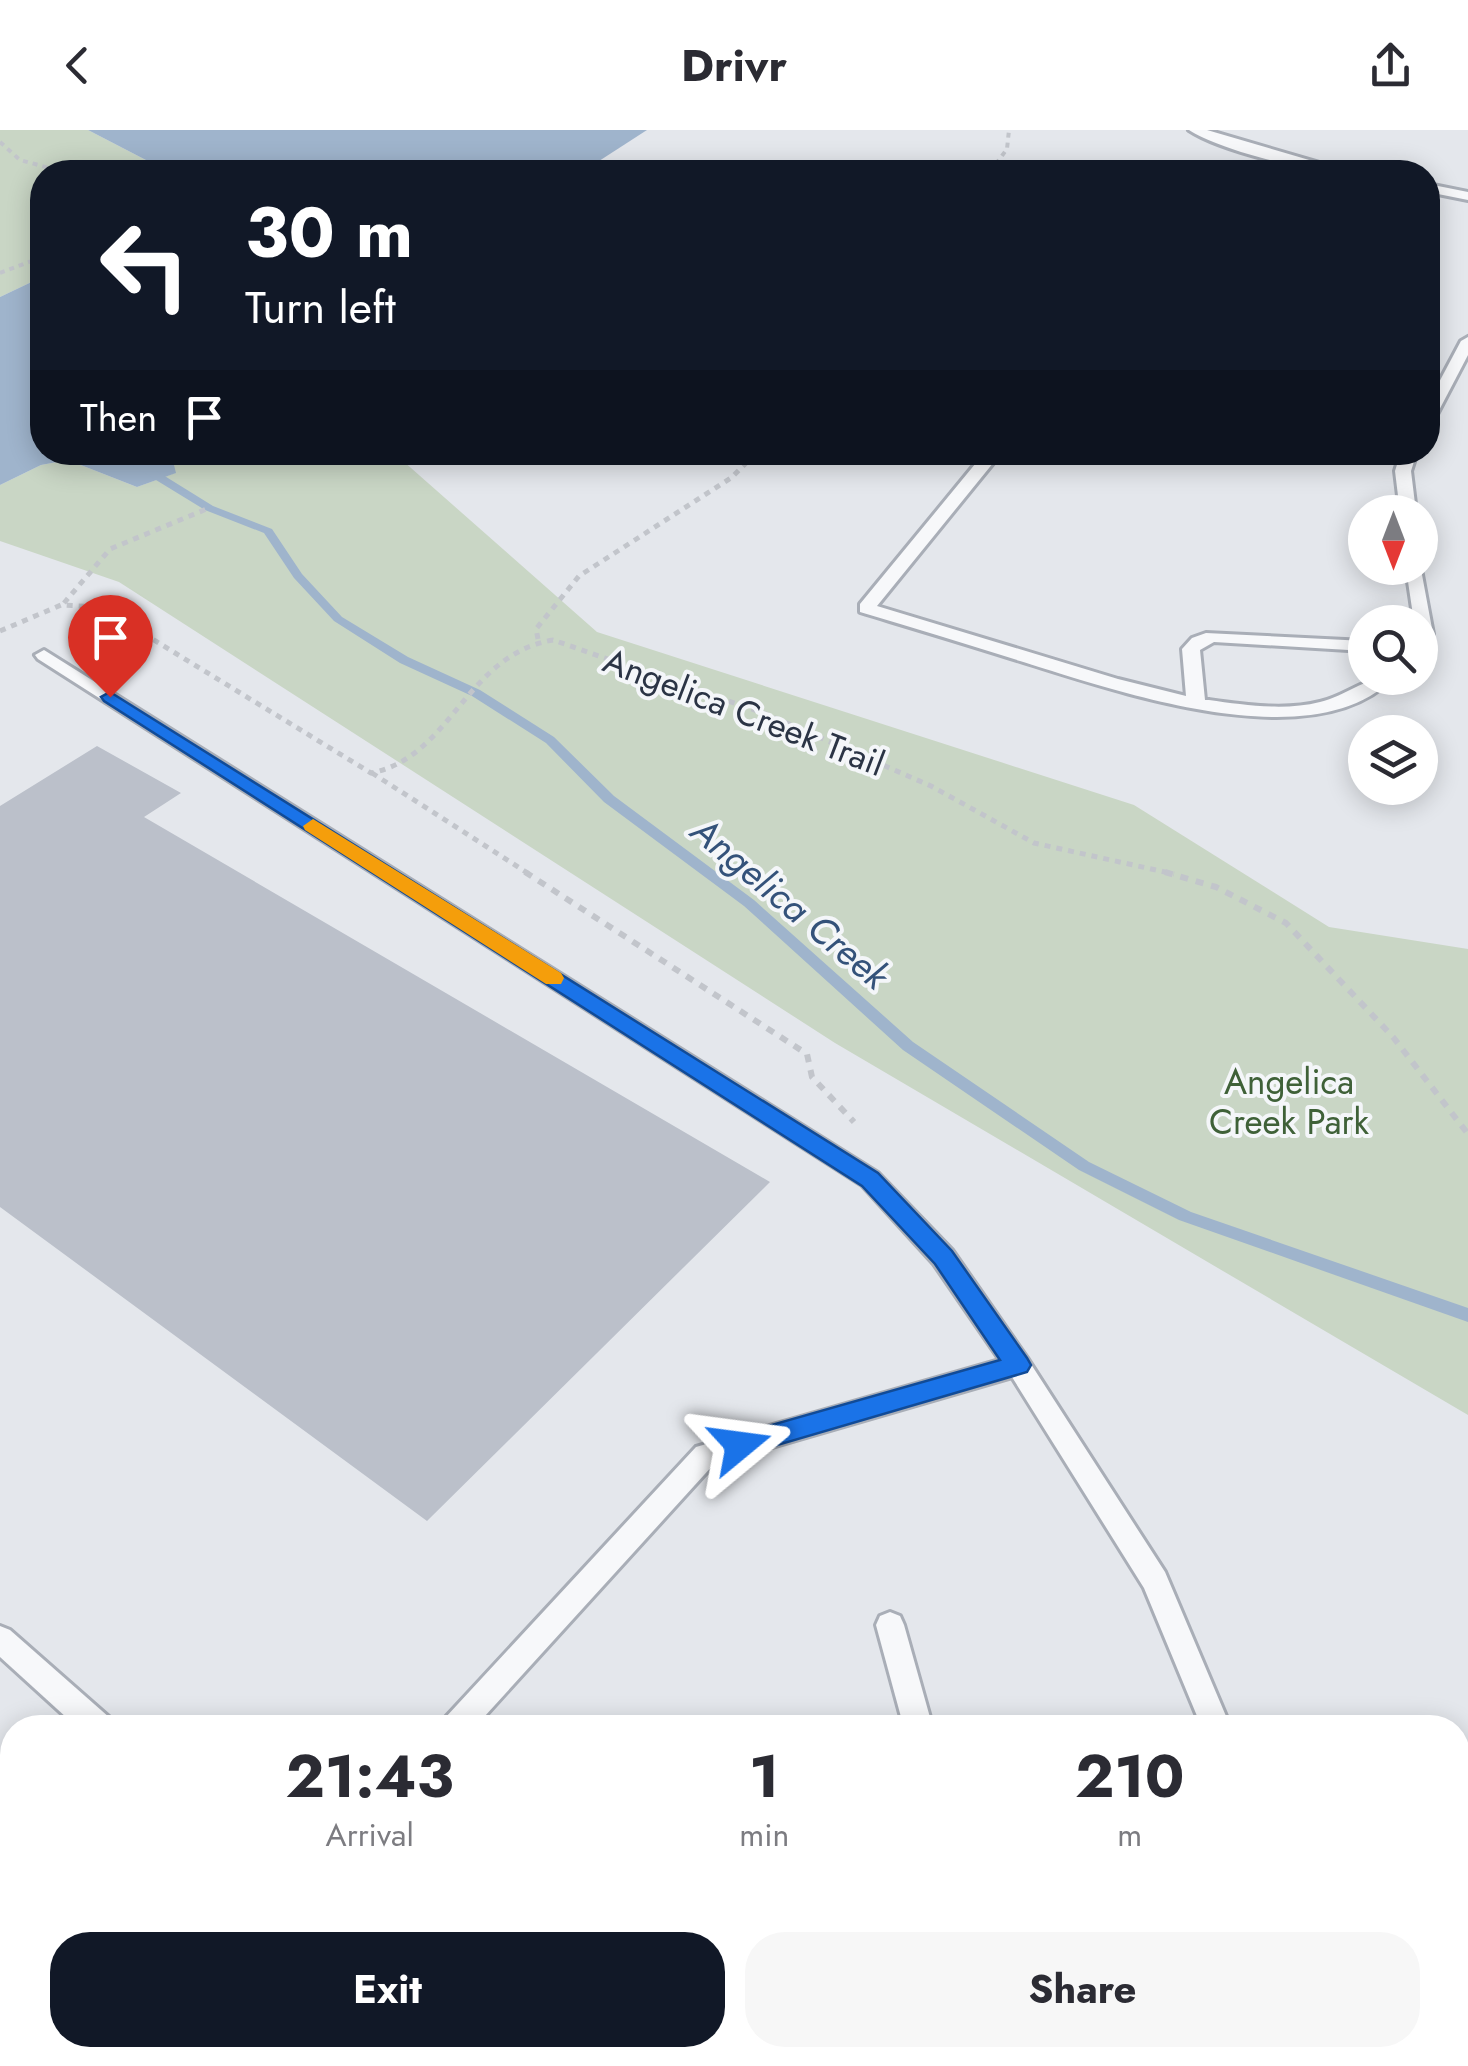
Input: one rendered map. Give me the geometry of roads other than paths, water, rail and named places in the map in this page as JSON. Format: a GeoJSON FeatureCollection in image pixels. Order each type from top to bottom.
{"type":"FeatureCollection","features":[{"type":"Feature","properties":{"kind":"lane"},"geometry":{"type":"LineString","coordinates":[[1195,130],[1290,160]]}},
{"type":"Feature","properties":{"kind":"lane"},"geometry":{"type":"LineString","coordinates":[[1440,190],[1468,196]]}},
{"type":"Feature","properties":{"kind":"lane"},"geometry":{"type":"LineString","coordinates":[[1440,394],[1468,341]]}},
{"type":"Feature","properties":{"kind":"lane"},"geometry":{"type":"LineString","coordinates":[[983,465],[866,608],[1132,689],[1196,703],[1263,712],[1312,710],[1356,695]]}},
{"type":"Feature","properties":{"kind":"lane"},"geometry":{"type":"LineString","coordinates":[[1405,465],[1406,495]]}},
{"type":"Feature","properties":{"kind":"lane"},"geometry":{"type":"LineString","coordinates":[[1196,703],[1191,650],[1198,642],[1212,637],[1348,645]]}},
{"type":"Feature","properties":{"kind":"lane"},"geometry":{"type":"LineString","coordinates":[[44,655],[870,1179],[943,1258],[1018,1365],[1155,1581],[1212,1715]]}},
{"type":"Feature","properties":{"kind":"lane"},"geometry":{"type":"LineString","coordinates":[[468,1715],[706,1455],[1018,1365]]}},
{"type":"Feature","properties":{"kind":"lane"},"geometry":{"type":"LineString","coordinates":[[890,1625],[916,1715]]}},
{"type":"Feature","properties":{"kind":"lane"},"geometry":{"type":"LineString","coordinates":[[0,1639],[85,1715]]}},
{"type":"Feature","properties":{"kind":"water"},"geometry":{"type":"Polygon","coordinates":[[[88,130],[647,130],[601,160],[146,160],[88,130]]]}},
{"type":"Feature","properties":{"kind":"water"},"geometry":{"type":"Polygon","coordinates":[[[30,283],[30,465],[41,465],[0,485],[0,297],[30,283]]]}},
{"type":"Feature","properties":{"kind":"water"},"geometry":{"type":"Polygon","coordinates":[[[81,465],[174,465],[176,473],[137,487],[81,465]]]}},
{"type":"Feature","properties":{"kind":"waterway","name":"Angelica Creek"},"geometry":{"type":"LineString","coordinates":[[139,465],[209,508],[268,531],[298,576],[338,619],[404,660],[476,693],[550,740],[609,799],[749,903],[908,1046],[1084,1166],[1185,1216],[1468,1315]]}},
{"type":"Feature","properties":{"kind":"park label","name":"Angelica Creek Park"},"geometry":{"type":"Point","coordinates":[1289,1102]}}]}
